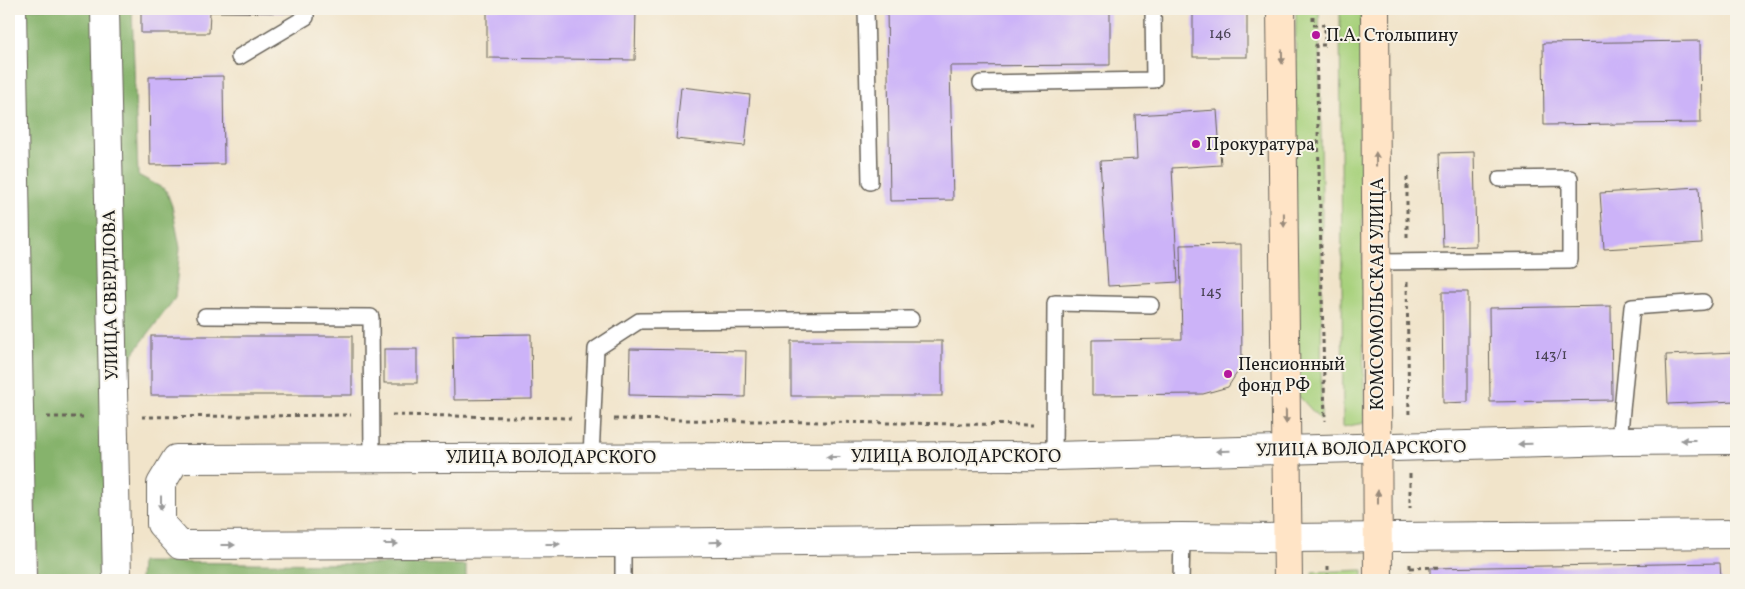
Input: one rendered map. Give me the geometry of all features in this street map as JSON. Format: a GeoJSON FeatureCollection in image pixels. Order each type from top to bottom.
{"type":"FeatureCollection","features":[{"type":"Feature","properties":{"kind":"street"},"geometry":{"type":"LineString","coordinates":[[12,9],[22,580]]}},
{"type":"Feature","properties":{"kind":"street","name":"УЛИЦА СВЕРДЛОВА"},"geometry":{"type":"LineString","coordinates":[[104,9],[117,580]]}},
{"type":"Feature","properties":{"kind":"street"},"geometry":{"type":"LineString","coordinates":[[1281,9],[1288,580]]}},
{"type":"Feature","properties":{"kind":"street","name":"КОМСОМОЛЬСКАЯ УЛИЦА"},"geometry":{"type":"LineString","coordinates":[[1374,9],[1378,580]]}},
{"type":"Feature","properties":{"kind":"street","name":"УЛИЦА ВОЛОДАРСКОГО"},"geometry":{"type":"LineString","coordinates":[[623,543],[180,545],[161,524],[161,484],[176,459],[1054,456],[1619,441],[1736,440]]}},
{"type":"Feature","properties":{"kind":"street"},"geometry":{"type":"LineString","coordinates":[[623,543],[1736,534]]}},
{"type":"Feature","properties":{"kind":"lane"},"geometry":{"type":"LineString","coordinates":[[239,57],[306,17],[306,9]]}},
{"type":"Feature","properties":{"kind":"lane"},"geometry":{"type":"LineString","coordinates":[[866,9],[870,182]]}},
{"type":"Feature","properties":{"kind":"lane"},"geometry":{"type":"LineString","coordinates":[[981,83],[1154,80],[1153,9]]}},
{"type":"Feature","properties":{"kind":"lane"},"geometry":{"type":"LineString","coordinates":[[1377,262],[1570,260],[1570,178],[1500,179]]}},
{"type":"Feature","properties":{"kind":"lane"},"geometry":{"type":"LineString","coordinates":[[1619,441],[1632,307],[1703,302]]}},
{"type":"Feature","properties":{"kind":"lane"},"geometry":{"type":"LineString","coordinates":[[1054,456],[1055,303],[1150,305]]}},
{"type":"Feature","properties":{"kind":"lane"},"geometry":{"type":"LineString","coordinates":[[206,316],[371,317],[372,458]]}},
{"type":"Feature","properties":{"kind":"lane"},"geometry":{"type":"LineString","coordinates":[[590,457],[596,349],[639,321],[910,319]]}},
{"type":"Feature","properties":{"kind":"lane"},"geometry":{"type":"LineString","coordinates":[[1181,580],[1182,537]]}},
{"type":"Feature","properties":{"kind":"lane"},"geometry":{"type":"LineString","coordinates":[[623,543],[623,580]]}},
{"type":"Feature","properties":{"kind":"path"},"geometry":{"type":"LineString","coordinates":[[1313,9],[1313,25],[1325,25],[1325,45],[1316,45],[1325,449]]}},
{"type":"Feature","properties":{"kind":"path"},"geometry":{"type":"LineString","coordinates":[[19,417],[372,415],[1054,426]]}},
{"type":"Feature","properties":{"kind":"green space"},"geometry":{"type":"Polygon","coordinates":[[[16,9],[132,9],[138,175],[166,190],[172,206],[180,248],[175,298],[133,354],[124,400],[109,580],[38,580],[16,9]]]}},
{"type":"Feature","properties":{"kind":"green space"},"geometry":{"type":"Polygon","coordinates":[[[1296,9],[1319,9],[1322,198],[1321,420],[1291,388],[1296,9]]]}},
{"type":"Feature","properties":{"kind":"green space"},"geometry":{"type":"Polygon","coordinates":[[[1340,9],[1361,9],[1364,423],[1343,427],[1340,9]]]}},
{"type":"Feature","properties":{"kind":"green space"},"geometry":{"type":"Polygon","coordinates":[[[141,562],[466,565],[466,580],[140,580],[141,562]]]}},
{"type":"Feature","properties":{"kind":"green space"},"geometry":{"type":"Polygon","coordinates":[[[1363,570],[1363,580],[1313,580],[1312,572],[1363,570]]]}},
{"type":"Feature","properties":{"kind":"building"},"geometry":{"type":"Polygon","coordinates":[[[141,9],[293,9],[293,13],[210,12],[209,33],[141,33],[141,9]]]}},
{"type":"Feature","properties":{"kind":"building"},"geometry":{"type":"Polygon","coordinates":[[[487,9],[636,9],[635,60],[487,58],[487,9]]]}},
{"type":"Feature","properties":{"kind":"building"},"geometry":{"type":"Polygon","coordinates":[[[887,9],[1110,9],[1110,65],[950,66],[953,200],[890,201],[887,9]]]}},
{"type":"Feature","properties":{"kind":"building"},"geometry":{"type":"Polygon","coordinates":[[[1193,9],[1247,9],[1247,57],[1193,57],[1193,9]]]}},
{"type":"Feature","properties":{"kind":"building"},"geometry":{"type":"Polygon","coordinates":[[[1700,41],[1701,123],[1544,125],[1543,43],[1700,41]]]}},
{"type":"Feature","properties":{"kind":"building"},"geometry":{"type":"Polygon","coordinates":[[[223,76],[224,164],[150,165],[149,77],[223,76]]]}},
{"type":"Feature","properties":{"kind":"building"},"geometry":{"type":"Polygon","coordinates":[[[681,87],[750,95],[745,146],[676,139],[681,87]]]}},
{"type":"Feature","properties":{"kind":"building"},"geometry":{"type":"Polygon","coordinates":[[[1217,110],[1221,165],[1172,168],[1178,282],[1108,286],[1100,161],[1137,159],[1135,115],[1217,110]]]}},
{"type":"Feature","properties":{"kind":"building"},"geometry":{"type":"Polygon","coordinates":[[[1474,152],[1476,246],[1443,247],[1440,153],[1474,152]]]}},
{"type":"Feature","properties":{"kind":"building"},"geometry":{"type":"Polygon","coordinates":[[[1699,187],[1702,243],[1604,249],[1600,193],[1699,187]]]}},
{"type":"Feature","properties":{"kind":"building"},"geometry":{"type":"Polygon","coordinates":[[[1241,244],[1242,365],[1228,387],[1203,394],[1092,395],[1092,340],[1182,339],[1180,245],[1241,244]]]}},
{"type":"Feature","properties":{"kind":"building"},"geometry":{"type":"Polygon","coordinates":[[[1442,292],[1468,292],[1468,402],[1443,403],[1442,292]]]}},
{"type":"Feature","properties":{"kind":"building"},"geometry":{"type":"Polygon","coordinates":[[[1611,306],[1612,400],[1490,402],[1489,308],[1611,306]]]}},
{"type":"Feature","properties":{"kind":"building"},"geometry":{"type":"Polygon","coordinates":[[[531,334],[532,399],[454,400],[453,335],[531,334]]]}},
{"type":"Feature","properties":{"kind":"building"},"geometry":{"type":"Polygon","coordinates":[[[151,336],[352,336],[352,395],[151,395],[151,336]]]}},
{"type":"Feature","properties":{"kind":"building"},"geometry":{"type":"Polygon","coordinates":[[[791,341],[942,341],[942,396],[791,396],[791,341]]]}},
{"type":"Feature","properties":{"kind":"building"},"geometry":{"type":"Polygon","coordinates":[[[384,349],[417,349],[417,383],[384,383],[384,349]]]}},
{"type":"Feature","properties":{"kind":"building"},"geometry":{"type":"Polygon","coordinates":[[[630,349],[746,351],[745,397],[629,395],[630,349]]]}},
{"type":"Feature","properties":{"kind":"building"},"geometry":{"type":"Polygon","coordinates":[[[1736,352],[1736,401],[1668,404],[1666,355],[1736,352]]]}},
{"type":"Feature","properties":{"kind":"building"},"geometry":{"type":"Polygon","coordinates":[[[1720,563],[1721,580],[1430,580],[1430,568],[1720,563]]]}},
{"type":"Feature","properties":{"kind":"place","name":"П.А. Столыпину"},"geometry":{"type":"Point","coordinates":[1316,35]}},
{"type":"Feature","properties":{"kind":"place","name":"Прокуратура"},"geometry":{"type":"Point","coordinates":[1196,144]}},
{"type":"Feature","properties":{"kind":"place","name":"Пенсионный фонд РФ"},"geometry":{"type":"Point","coordinates":[1228,374]}}]}
